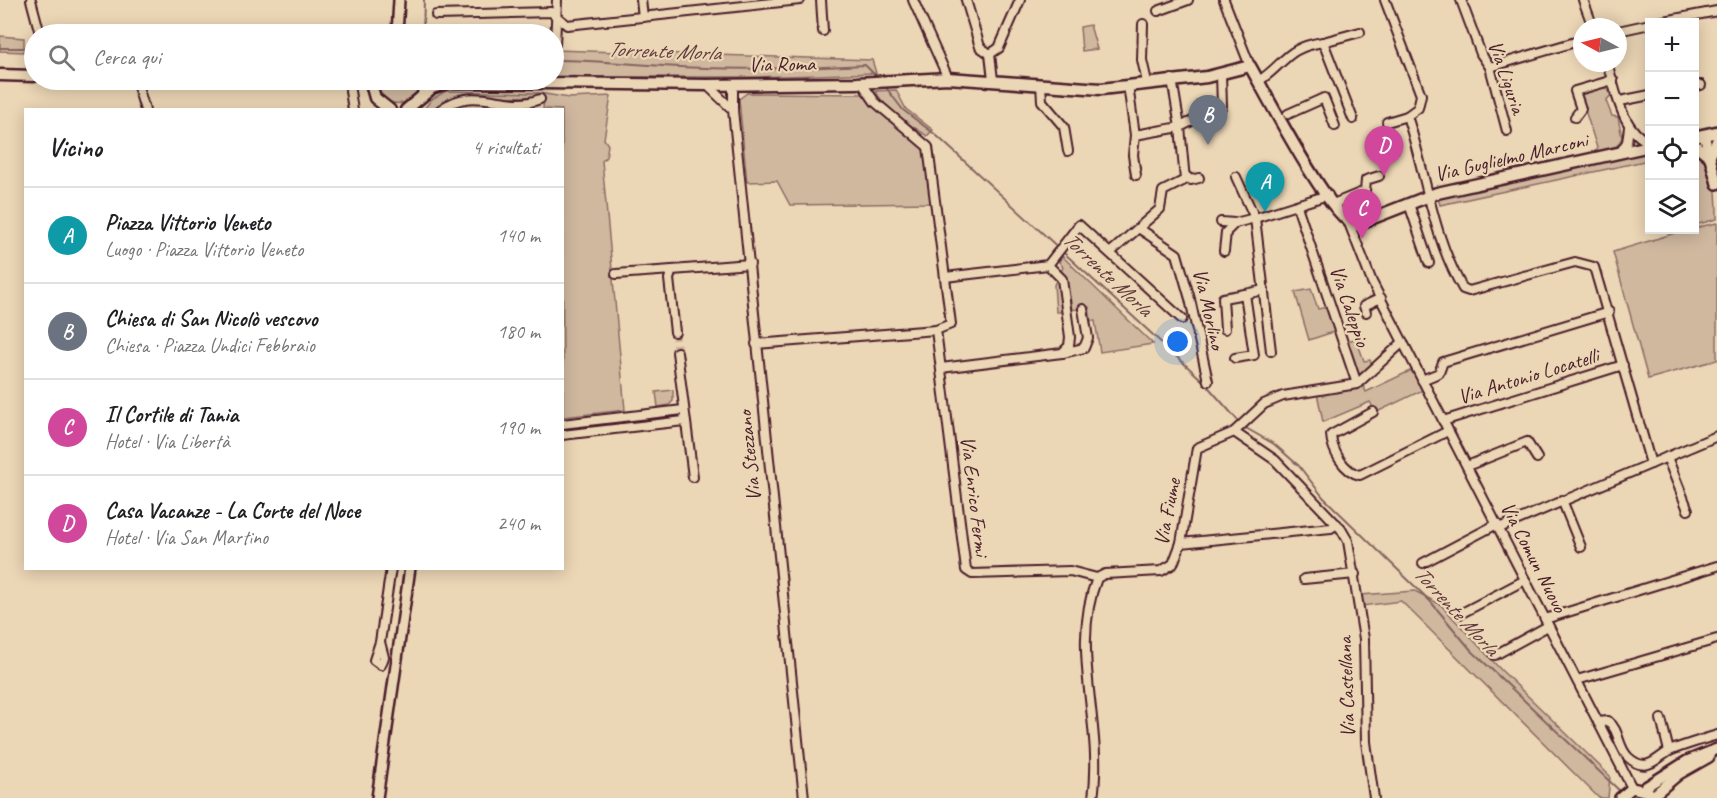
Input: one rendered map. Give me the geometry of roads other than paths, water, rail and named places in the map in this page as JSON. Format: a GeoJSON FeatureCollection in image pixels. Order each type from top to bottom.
{"type":"FeatureCollection","features":[{"type":"Feature","properties":{"kind":"main road","name":"Via Roma"},"geometry":{"type":"LineString","coordinates":[[564,83],[707,85],[948,78],[1095,89],[1221,74],[1250,66]]}},
{"type":"Feature","properties":{"kind":"main road"},"geometry":{"type":"LineString","coordinates":[[1250,66],[1331,200],[1349,223]]}},
{"type":"Feature","properties":{"kind":"main road"},"geometry":{"type":"LineString","coordinates":[[0,75],[24,76]]}},
{"type":"Feature","properties":{"kind":"main road"},"geometry":{"type":"LineString","coordinates":[[367,90],[372,92],[386,108]]}},
{"type":"Feature","properties":{"kind":"main road"},"geometry":{"type":"LineString","coordinates":[[423,95],[424,90]]}},
{"type":"Feature","properties":{"kind":"main road","name":"Via Roma"},"geometry":{"type":"LineString","coordinates":[[408,108],[430,90]]}},
{"type":"Feature","properties":{"kind":"main road"},"geometry":{"type":"LineString","coordinates":[[1699,136],[1717,132]]}},
{"type":"Feature","properties":{"kind":"main road","name":"Via Guglielmo Marconi"},"geometry":{"type":"LineString","coordinates":[[1349,223],[1362,223],[1427,196],[1645,146]]}},
{"type":"Feature","properties":{"kind":"street"},"geometry":{"type":"LineString","coordinates":[[31,0],[37,24]]}},
{"type":"Feature","properties":{"kind":"street"},"geometry":{"type":"LineString","coordinates":[[398,24],[399,0]]}},
{"type":"Feature","properties":{"kind":"street"},"geometry":{"type":"LineString","coordinates":[[557,0],[558,24]]}},
{"type":"Feature","properties":{"kind":"street"},"geometry":{"type":"LineString","coordinates":[[641,0],[644,17]]}},
{"type":"Feature","properties":{"kind":"street"},"geometry":{"type":"LineString","coordinates":[[436,15],[551,12],[567,25],[743,3],[794,0]]}},
{"type":"Feature","properties":{"kind":"street"},"geometry":{"type":"LineString","coordinates":[[821,0],[823,31]]}},
{"type":"Feature","properties":{"kind":"street"},"geometry":{"type":"LineString","coordinates":[[913,0],[948,78]]}},
{"type":"Feature","properties":{"kind":"street"},"geometry":{"type":"LineString","coordinates":[[966,0],[980,46],[990,54],[993,80]]}},
{"type":"Feature","properties":{"kind":"street"},"geometry":{"type":"LineString","coordinates":[[990,54],[999,48],[1020,0]]}},
{"type":"Feature","properties":{"kind":"street"},"geometry":{"type":"LineString","coordinates":[[1158,11],[1188,0]]}},
{"type":"Feature","properties":{"kind":"street"},"geometry":{"type":"LineString","coordinates":[[1224,0],[1250,66]]}},
{"type":"Feature","properties":{"kind":"street"},"geometry":{"type":"LineString","coordinates":[[1385,0],[1421,95],[1418,108],[1407,116],[1387,122]]}},
{"type":"Feature","properties":{"kind":"street","name":"Via Liguria"},"geometry":{"type":"LineString","coordinates":[[1461,0],[1481,54],[1490,67],[1507,131]]}},
{"type":"Feature","properties":{"kind":"street"},"geometry":{"type":"LineString","coordinates":[[1583,0],[1590,18]]}},
{"type":"Feature","properties":{"kind":"street"},"geometry":{"type":"LineString","coordinates":[[1678,18],[1717,10]]}},
{"type":"Feature","properties":{"kind":"street"},"geometry":{"type":"LineString","coordinates":[[1143,24],[1142,60],[1147,82]]}},
{"type":"Feature","properties":{"kind":"street"},"geometry":{"type":"LineString","coordinates":[[1627,29],[1645,25]]}},
{"type":"Feature","properties":{"kind":"street"},"geometry":{"type":"LineString","coordinates":[[1258,81],[1273,72],[1293,50],[1302,45],[1360,32]]}},
{"type":"Feature","properties":{"kind":"street"},"geometry":{"type":"LineString","coordinates":[[1323,42],[1353,119]]}},
{"type":"Feature","properties":{"kind":"street"},"geometry":{"type":"LineString","coordinates":[[1490,67],[1573,43]]}},
{"type":"Feature","properties":{"kind":"street"},"geometry":{"type":"LineString","coordinates":[[1610,72],[1629,127],[1645,142]]}},
{"type":"Feature","properties":{"kind":"street"},"geometry":{"type":"LineString","coordinates":[[1136,135],[1180,127],[1222,105],[1221,74]]}},
{"type":"Feature","properties":{"kind":"street"},"geometry":{"type":"LineString","coordinates":[[1111,252],[1140,229],[1160,209],[1163,191],[1181,184],[1186,176],[1172,79]]}},
{"type":"Feature","properties":{"kind":"street"},"geometry":{"type":"LineString","coordinates":[[1575,117],[1581,109],[1575,91],[1613,80]]}},
{"type":"Feature","properties":{"kind":"street"},"geometry":{"type":"LineString","coordinates":[[756,344],[936,330],[951,324],[928,147],[875,102],[866,82]]}},
{"type":"Feature","properties":{"kind":"street","name":"Via Stezzano"},"geometry":{"type":"LineString","coordinates":[[733,84],[733,110],[750,264],[756,344],[804,798]]}},
{"type":"Feature","properties":{"kind":"street"},"geometry":{"type":"LineString","coordinates":[[1041,84],[1042,101],[1064,127],[1068,151]]}},
{"type":"Feature","properties":{"kind":"street"},"geometry":{"type":"LineString","coordinates":[[707,85],[733,110]]}},
{"type":"Feature","properties":{"kind":"street"},"geometry":{"type":"LineString","coordinates":[[1128,85],[1136,135],[1133,154],[1136,175]]}},
{"type":"Feature","properties":{"kind":"street"},"geometry":{"type":"LineString","coordinates":[[139,90],[144,108]]}},
{"type":"Feature","properties":{"kind":"street"},"geometry":{"type":"LineString","coordinates":[[351,90],[353,108]]}},
{"type":"Feature","properties":{"kind":"street"},"geometry":{"type":"LineString","coordinates":[[1620,101],[1645,96]]}},
{"type":"Feature","properties":{"kind":"street"},"geometry":{"type":"LineString","coordinates":[[444,108],[461,98],[504,100],[524,107],[540,99]]}},
{"type":"Feature","properties":{"kind":"street"},"geometry":{"type":"LineString","coordinates":[[1282,116],[1324,98],[1335,126]]}},
{"type":"Feature","properties":{"kind":"street"},"geometry":{"type":"LineString","coordinates":[[1407,116],[1417,143],[1427,196],[1463,290],[1469,291],[1575,262],[1590,264],[1594,267],[1609,312],[1651,464]]}},
{"type":"Feature","properties":{"kind":"street"},"geometry":{"type":"LineString","coordinates":[[1620,153],[1627,142],[1629,127]]}},
{"type":"Feature","properties":{"kind":"street"},"geometry":{"type":"LineString","coordinates":[[1699,136],[1710,157],[1717,184]]}},
{"type":"Feature","properties":{"kind":"street"},"geometry":{"type":"LineString","coordinates":[[1710,157],[1717,140]]}},
{"type":"Feature","properties":{"kind":"street"},"geometry":{"type":"LineString","coordinates":[[1699,147],[1710,157]]}},
{"type":"Feature","properties":{"kind":"street"},"geometry":{"type":"LineString","coordinates":[[1186,176],[1191,180],[1199,178]]}},
{"type":"Feature","properties":{"kind":"street"},"geometry":{"type":"LineString","coordinates":[[1221,222],[1235,223],[1365,191],[1366,180],[1379,176]]}},
{"type":"Feature","properties":{"kind":"street"},"geometry":{"type":"LineString","coordinates":[[1236,177],[1255,218],[1271,351]]}},
{"type":"Feature","properties":{"kind":"street"},"geometry":{"type":"LineString","coordinates":[[1408,204],[1429,263]]}},
{"type":"Feature","properties":{"kind":"street","name":"Via Caleppio"},"geometry":{"type":"LineString","coordinates":[[1297,206],[1358,384]]}},
{"type":"Feature","properties":{"kind":"street"},"geometry":{"type":"LineString","coordinates":[[1224,251],[1226,232],[1235,223]]}},
{"type":"Feature","properties":{"kind":"street","name":"Via Comun Nuovo"},"geometry":{"type":"LineString","coordinates":[[1349,223],[1381,298],[1598,722],[1625,793],[1644,788]]}},
{"type":"Feature","properties":{"kind":"street"},"geometry":{"type":"LineString","coordinates":[[945,277],[1048,265],[1079,225],[1182,319]]}},
{"type":"Feature","properties":{"kind":"street","name":"Via Morlino"},"geometry":{"type":"LineString","coordinates":[[1140,229],[1177,254],[1188,289],[1208,381]]}},
{"type":"Feature","properties":{"kind":"street"},"geometry":{"type":"LineString","coordinates":[[616,274],[750,264]]}},
{"type":"Feature","properties":{"kind":"street"},"geometry":{"type":"LineString","coordinates":[[1048,265],[1062,279],[1070,337],[1069,346],[1062,353]]}},
{"type":"Feature","properties":{"kind":"street"},"geometry":{"type":"LineString","coordinates":[[672,270],[669,279],[675,332]]}},
{"type":"Feature","properties":{"kind":"street"},"geometry":{"type":"LineString","coordinates":[[1225,329],[1223,298],[1264,290]]}},
{"type":"Feature","properties":{"kind":"street"},"geometry":{"type":"LineString","coordinates":[[1235,358],[1254,355],[1245,294]]}},
{"type":"Feature","properties":{"kind":"street"},"geometry":{"type":"LineString","coordinates":[[1366,312],[1364,306],[1381,298]]}},
{"type":"Feature","properties":{"kind":"street"},"geometry":{"type":"LineString","coordinates":[[940,368],[1062,353],[1084,348],[1088,338],[1083,309]]}},
{"type":"Feature","properties":{"kind":"street"},"geometry":{"type":"LineString","coordinates":[[1422,380],[1439,373],[1443,362],[1609,312]]}},
{"type":"Feature","properties":{"kind":"street","name":"Via Enrico Fermi"},"geometry":{"type":"LineString","coordinates":[[936,330],[967,572],[1070,571],[1088,573],[1097,578]]}},
{"type":"Feature","properties":{"kind":"street"},"geometry":{"type":"LineString","coordinates":[[1358,384],[1403,342]]}},
{"type":"Feature","properties":{"kind":"street"},"geometry":{"type":"LineString","coordinates":[[677,352],[684,421],[693,477]]}},
{"type":"Feature","properties":{"kind":"street","name":"Via Antonio Locatelli"},"geometry":{"type":"LineString","coordinates":[[1443,421],[1623,365]]}},
{"type":"Feature","properties":{"kind":"street","name":"Via Fiume"},"geometry":{"type":"LineString","coordinates":[[1097,578],[1105,574],[1165,570],[1177,558],[1195,452],[1202,444],[1235,431],[1264,404],[1283,396],[1358,384]]}},
{"type":"Feature","properties":{"kind":"street"},"geometry":{"type":"LineString","coordinates":[[564,424],[683,410]]}},
{"type":"Feature","properties":{"kind":"street"},"geometry":{"type":"LineString","coordinates":[[1373,412],[1331,435],[1346,469],[1353,474],[1360,475],[1448,430]]}},
{"type":"Feature","properties":{"kind":"street"},"geometry":{"type":"LineString","coordinates":[[564,435],[684,421]]}},
{"type":"Feature","properties":{"kind":"street","name":"Via Castellana"},"geometry":{"type":"LineString","coordinates":[[1235,431],[1284,468],[1336,524],[1348,541],[1364,639],[1366,742],[1374,798]]}},
{"type":"Feature","properties":{"kind":"street"},"geometry":{"type":"LineString","coordinates":[[1424,563],[1498,526],[1717,436]]}},
{"type":"Feature","properties":{"kind":"street"},"geometry":{"type":"LineString","coordinates":[[1467,466],[1527,442],[1537,458]]}},
{"type":"Feature","properties":{"kind":"street"},"geometry":{"type":"LineString","coordinates":[[1667,457],[1688,510]]}},
{"type":"Feature","properties":{"kind":"street"},"geometry":{"type":"LineString","coordinates":[[1562,500],[1581,547]]}},
{"type":"Feature","properties":{"kind":"street"},"geometry":{"type":"LineString","coordinates":[[1181,543],[1311,531],[1331,528],[1336,524]]}},
{"type":"Feature","properties":{"kind":"street"},"geometry":{"type":"LineString","coordinates":[[1495,655],[1547,623],[1717,566]]}},
{"type":"Feature","properties":{"kind":"street"},"geometry":{"type":"LineString","coordinates":[[380,642],[391,570]]}},
{"type":"Feature","properties":{"kind":"street"},"geometry":{"type":"LineString","coordinates":[[376,798],[410,570]]}},
{"type":"Feature","properties":{"kind":"street"},"geometry":{"type":"LineString","coordinates":[[1304,579],[1355,574]]}},
{"type":"Feature","properties":{"kind":"street"},"geometry":{"type":"LineString","coordinates":[[1095,795],[1095,756],[1085,654],[1088,614],[1097,578]]}},
{"type":"Feature","properties":{"kind":"street"},"geometry":{"type":"LineString","coordinates":[[1460,614],[1525,580]]}},
{"type":"Feature","properties":{"kind":"street"},"geometry":{"type":"LineString","coordinates":[[1577,680],[1717,639]]}},
{"type":"Feature","properties":{"kind":"street"},"geometry":{"type":"LineString","coordinates":[[1661,719],[1669,751]]}},
{"type":"Feature","properties":{"kind":"street"},"geometry":{"type":"LineString","coordinates":[[1598,722],[1608,721],[1613,725],[1623,751],[1636,762],[1655,763],[1669,751],[1717,735]]}},
{"type":"Feature","properties":{"kind":"street"},"geometry":{"type":"LineString","coordinates":[[1717,751],[1679,774],[1655,797],[1644,788],[1687,761],[1717,751]]}},
{"type":"Feature","properties":{"kind":"waterway"},"geometry":{"type":"LineString","coordinates":[[423,24],[424,0]]}},
{"type":"Feature","properties":{"kind":"waterway","name":"Torrente Morla"},"geometry":{"type":"LineString","coordinates":[[0,48],[24,48]]}},
{"type":"Feature","properties":{"kind":"waterway","name":"Torrente Morla"},"geometry":{"type":"LineString","coordinates":[[564,60],[725,69],[865,65],[878,78]]}},
{"type":"Feature","properties":{"kind":"waterway","name":"Torrente Morla"},"geometry":{"type":"LineString","coordinates":[[884,85],[903,110],[936,135],[1203,381],[1240,423]]}},
{"type":"Feature","properties":{"kind":"waterway"},"geometry":{"type":"LineString","coordinates":[[1699,129],[1717,125]]}},
{"type":"Feature","properties":{"kind":"waterway","name":"Torrente Morla"},"geometry":{"type":"LineString","coordinates":[[1244,427],[1274,444],[1299,466],[1323,497],[1431,602],[1471,650],[1622,793]]}},
{"type":"Feature","properties":{"kind":"tunnel"},"geometry":{"type":"LineString","coordinates":[[675,332],[677,352]]}},
{"type":"Feature","properties":{"kind":"place","name":"Chiesa di San Nicolò vescovo"},"geometry":{"type":"Point","coordinates":[1208,145]}},
{"type":"Feature","properties":{"kind":"place","name":"Casa Vacanze - La Corte del Noce"},"geometry":{"type":"Point","coordinates":[1384,176]}},
{"type":"Feature","properties":{"kind":"place","name":"Piazza Vittorio Veneto"},"geometry":{"type":"Point","coordinates":[1265,212]}},
{"type":"Feature","properties":{"kind":"place","name":"Il Cortile di Tania"},"geometry":{"type":"Point","coordinates":[1362,239]}}]}
